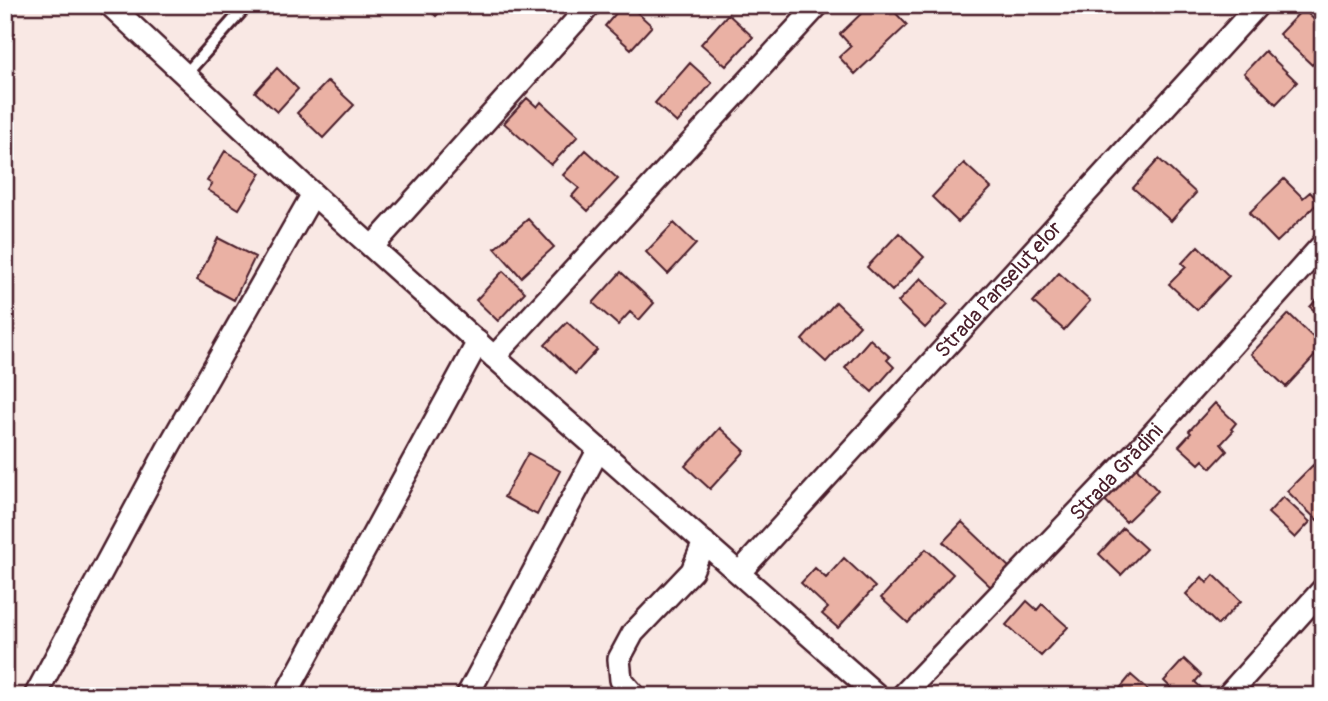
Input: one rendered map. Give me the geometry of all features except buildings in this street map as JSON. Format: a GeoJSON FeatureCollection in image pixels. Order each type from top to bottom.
{"type":"FeatureCollection","features":[{"type":"Feature","properties":{"kind":"street"},"geometry":{"type":"LineString","coordinates":[[110,5],[313,194],[494,357],[878,696]]}},
{"type":"Feature","properties":{"kind":"street"},"geometry":{"type":"LineString","coordinates":[[372,247],[590,5]]}},
{"type":"Feature","properties":{"kind":"street"},"geometry":{"type":"LineString","coordinates":[[494,357],[818,5]]}},
{"type":"Feature","properties":{"kind":"street","name":"Strada Panseluțelor"},"geometry":{"type":"LineString","coordinates":[[740,572],[1258,5]]}},
{"type":"Feature","properties":{"kind":"street"},"geometry":{"type":"LineString","coordinates":[[35,696],[168,448],[313,194]]}},
{"type":"Feature","properties":{"kind":"street","name":"Strada Grădini"},"geometry":{"type":"LineString","coordinates":[[902,696],[1146,441],[1323,244]]}},
{"type":"Feature","properties":{"kind":"street"},"geometry":{"type":"LineString","coordinates":[[285,696],[478,342]]}},
{"type":"Feature","properties":{"kind":"street"},"geometry":{"type":"LineString","coordinates":[[467,696],[599,449]]}},
{"type":"Feature","properties":{"kind":"street"},"geometry":{"type":"LineString","coordinates":[[635,696],[621,680],[619,659],[634,633],[692,571],[704,542]]}},
{"type":"Feature","properties":{"kind":"street"},"geometry":{"type":"LineString","coordinates":[[1227,696],[1323,589]]}},
{"type":"Feature","properties":{"kind":"lane"},"geometry":{"type":"LineString","coordinates":[[185,75],[247,5]]}}]}
